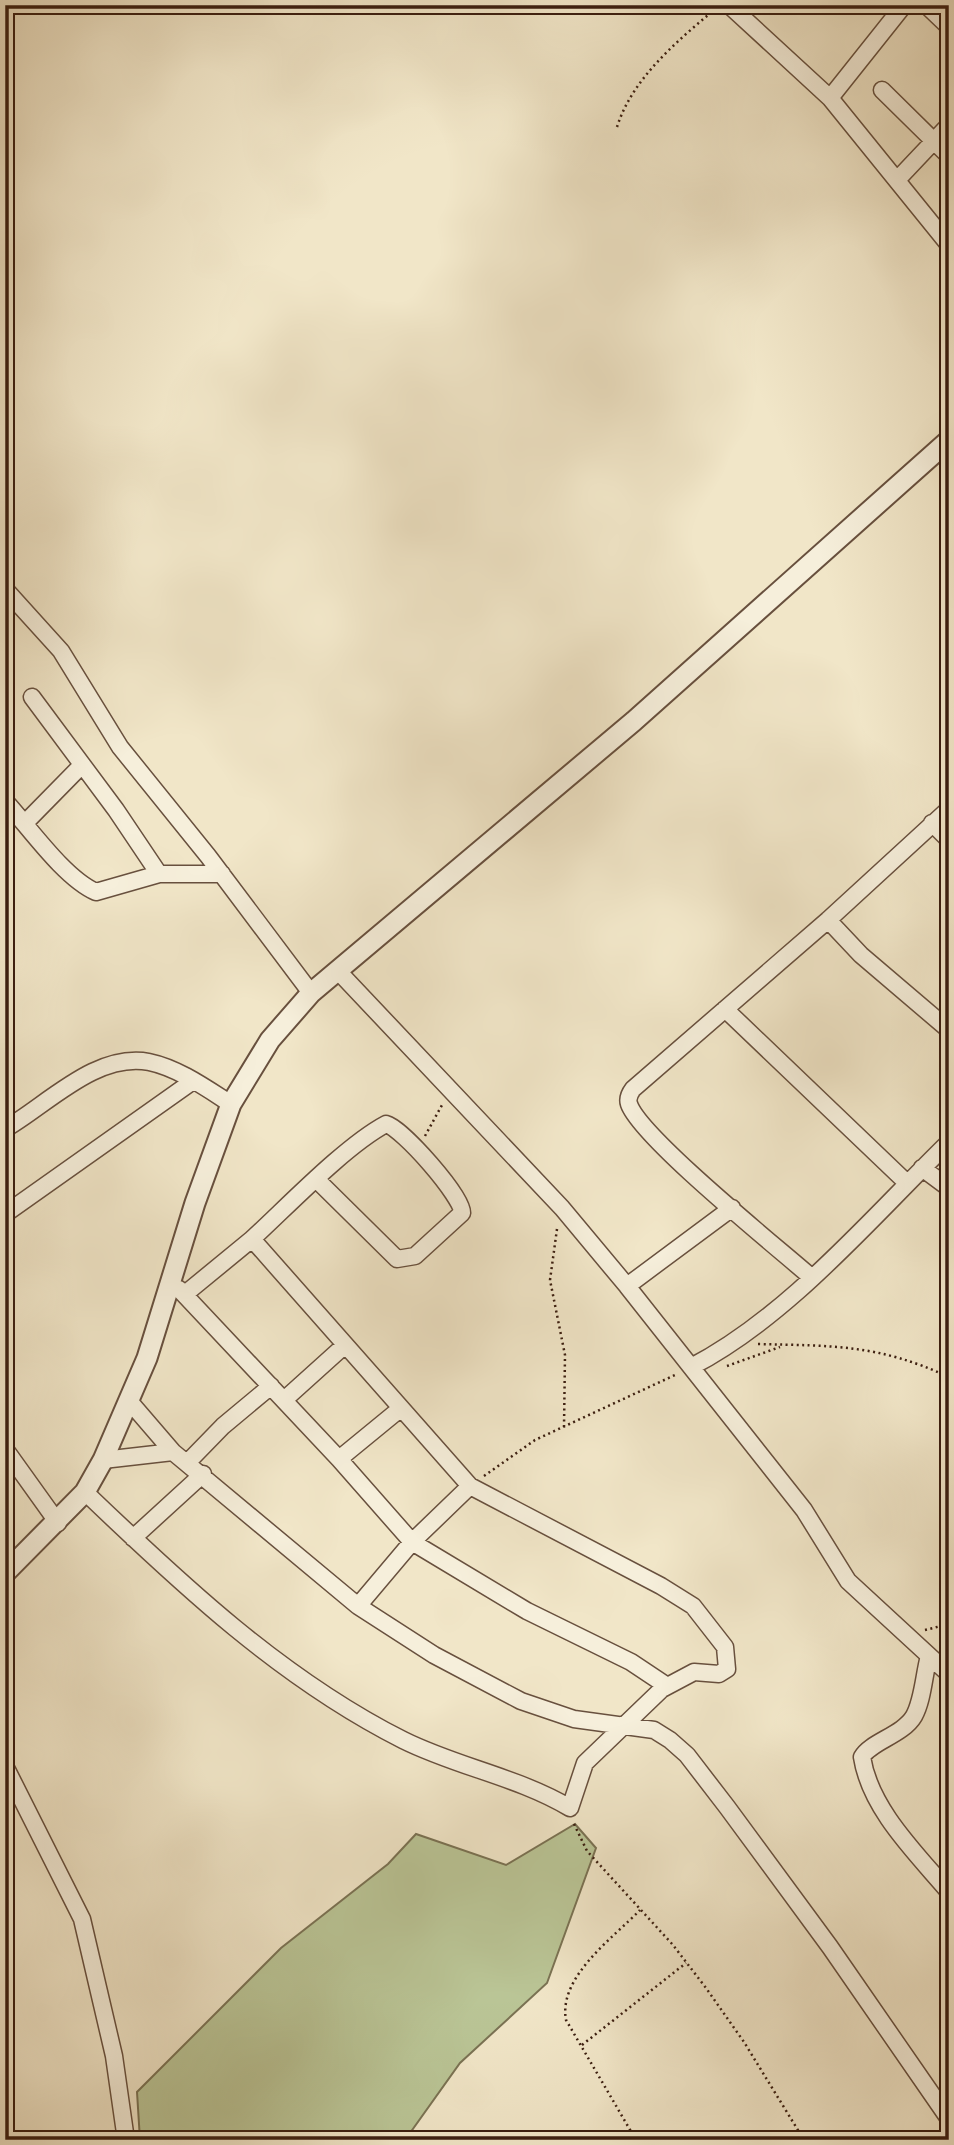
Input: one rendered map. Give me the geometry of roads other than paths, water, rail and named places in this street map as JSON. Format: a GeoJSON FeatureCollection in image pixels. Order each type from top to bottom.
{"type":"FeatureCollection","features":[{"type":"Feature","properties":{"kind":"street"},"geometry":{"type":"LineString","coordinates":[[729,5],[830,98],[949,246]]}},
{"type":"Feature","properties":{"kind":"street"},"geometry":{"type":"LineString","coordinates":[[830,98],[904,5]]}},
{"type":"Feature","properties":{"kind":"street"},"geometry":{"type":"LineString","coordinates":[[926,5],[949,27]]}},
{"type":"Feature","properties":{"kind":"street"},"geometry":{"type":"LineString","coordinates":[[882,90],[949,156]]}},
{"type":"Feature","properties":{"kind":"street"},"geometry":{"type":"LineString","coordinates":[[897,180],[949,125]]}},
{"type":"Feature","properties":{"kind":"street"},"geometry":{"type":"LineString","coordinates":[[5,1573],[58,1523],[85,1492],[103,1460],[178,1289],[195,1203],[230,1104],[270,1040],[312,993],[634,721],[949,440]]}},
{"type":"Feature","properties":{"kind":"street"},"geometry":{"type":"LineString","coordinates":[[5,589],[61,651],[120,747],[222,874],[312,993]]}},
{"type":"Feature","properties":{"kind":"street"},"geometry":{"type":"LineString","coordinates":[[32,697],[116,810],[159,874]]}},
{"type":"Feature","properties":{"kind":"street"},"geometry":{"type":"LineString","coordinates":[[25,822],[81,766]]}},
{"type":"Feature","properties":{"kind":"street"},"geometry":{"type":"LineString","coordinates":[[5,801],[86,888],[96,892],[159,874],[222,874]]}},
{"type":"Feature","properties":{"kind":"street"},"geometry":{"type":"LineString","coordinates":[[811,1277],[732,1208],[645,1125],[629,1104],[629,1096],[633,1089],[828,920],[949,809]]}},
{"type":"Feature","properties":{"kind":"street"},"geometry":{"type":"LineString","coordinates":[[932,823],[949,840]]}},
{"type":"Feature","properties":{"kind":"street"},"geometry":{"type":"LineString","coordinates":[[828,920],[861,955],[949,1030]]}},
{"type":"Feature","properties":{"kind":"street"},"geometry":{"type":"LineString","coordinates":[[338,971],[562,1208],[696,1365],[804,1510],[848,1581],[949,1674]]}},
{"type":"Feature","properties":{"kind":"street"},"geometry":{"type":"LineString","coordinates":[[725,1009],[907,1183]]}},
{"type":"Feature","properties":{"kind":"street"},"geometry":{"type":"LineString","coordinates":[[5,1129],[93,1070],[113,1065],[148,1062],[193,1081],[230,1104]]}},
{"type":"Feature","properties":{"kind":"street"},"geometry":{"type":"LineString","coordinates":[[5,1214],[193,1081]]}},
{"type":"Feature","properties":{"kind":"street"},"geometry":{"type":"LineString","coordinates":[[178,1289],[252,1239],[317,1180],[386,1124],[395,1128],[458,1198],[462,1213],[415,1256],[406,1259],[389,1254],[317,1180]]}},
{"type":"Feature","properties":{"kind":"street"},"geometry":{"type":"LineString","coordinates":[[696,1365],[758,1327],[949,1142]]}},
{"type":"Feature","properties":{"kind":"street"},"geometry":{"type":"LineString","coordinates":[[922,1168],[949,1188]]}},
{"type":"Feature","properties":{"kind":"street"},"geometry":{"type":"LineString","coordinates":[[626,1286],[732,1208]]}},
{"type":"Feature","properties":{"kind":"street"},"geometry":{"type":"LineString","coordinates":[[85,1492],[171,1576],[315,1688],[401,1739],[451,1762],[549,1795],[570,1808],[585,1763],[667,1686],[694,1672],[719,1674],[727,1669],[725,1647],[693,1606],[661,1586],[612,1563],[470,1486],[252,1239]]}},
{"type":"Feature","properties":{"kind":"street"},"geometry":{"type":"LineString","coordinates":[[178,1289],[339,1459],[412,1542],[527,1611],[631,1662],[667,1686]]}},
{"type":"Feature","properties":{"kind":"street"},"geometry":{"type":"LineString","coordinates":[[284,1400],[345,1345]]}},
{"type":"Feature","properties":{"kind":"street"},"geometry":{"type":"LineString","coordinates":[[187,1462],[271,1386]]}},
{"type":"Feature","properties":{"kind":"street"},"geometry":{"type":"LineString","coordinates":[[130,1402],[173,1452],[203,1474],[358,1606],[434,1655],[521,1701],[574,1719],[626,1724],[654,1730],[687,1755],[830,1947],[949,2119]]}},
{"type":"Feature","properties":{"kind":"street"},"geometry":{"type":"LineString","coordinates":[[339,1459],[400,1409]]}},
{"type":"Feature","properties":{"kind":"street"},"geometry":{"type":"LineString","coordinates":[[5,1449],[58,1523]]}},
{"type":"Feature","properties":{"kind":"street"},"geometry":{"type":"LineString","coordinates":[[103,1460],[173,1452]]}},
{"type":"Feature","properties":{"kind":"street"},"geometry":{"type":"LineString","coordinates":[[133,1538],[203,1474]]}},
{"type":"Feature","properties":{"kind":"street"},"geometry":{"type":"LineString","coordinates":[[358,1606],[412,1542],[470,1486]]}},
{"type":"Feature","properties":{"kind":"street"},"geometry":{"type":"LineString","coordinates":[[929,1656],[914,1717],[884,1742],[865,1751],[862,1757],[871,1789],[905,1839],[949,1892]]}},
{"type":"Feature","properties":{"kind":"street"},"geometry":{"type":"LineString","coordinates":[[5,1766],[82,1919],[114,2056],[126,2140]]}}]}
